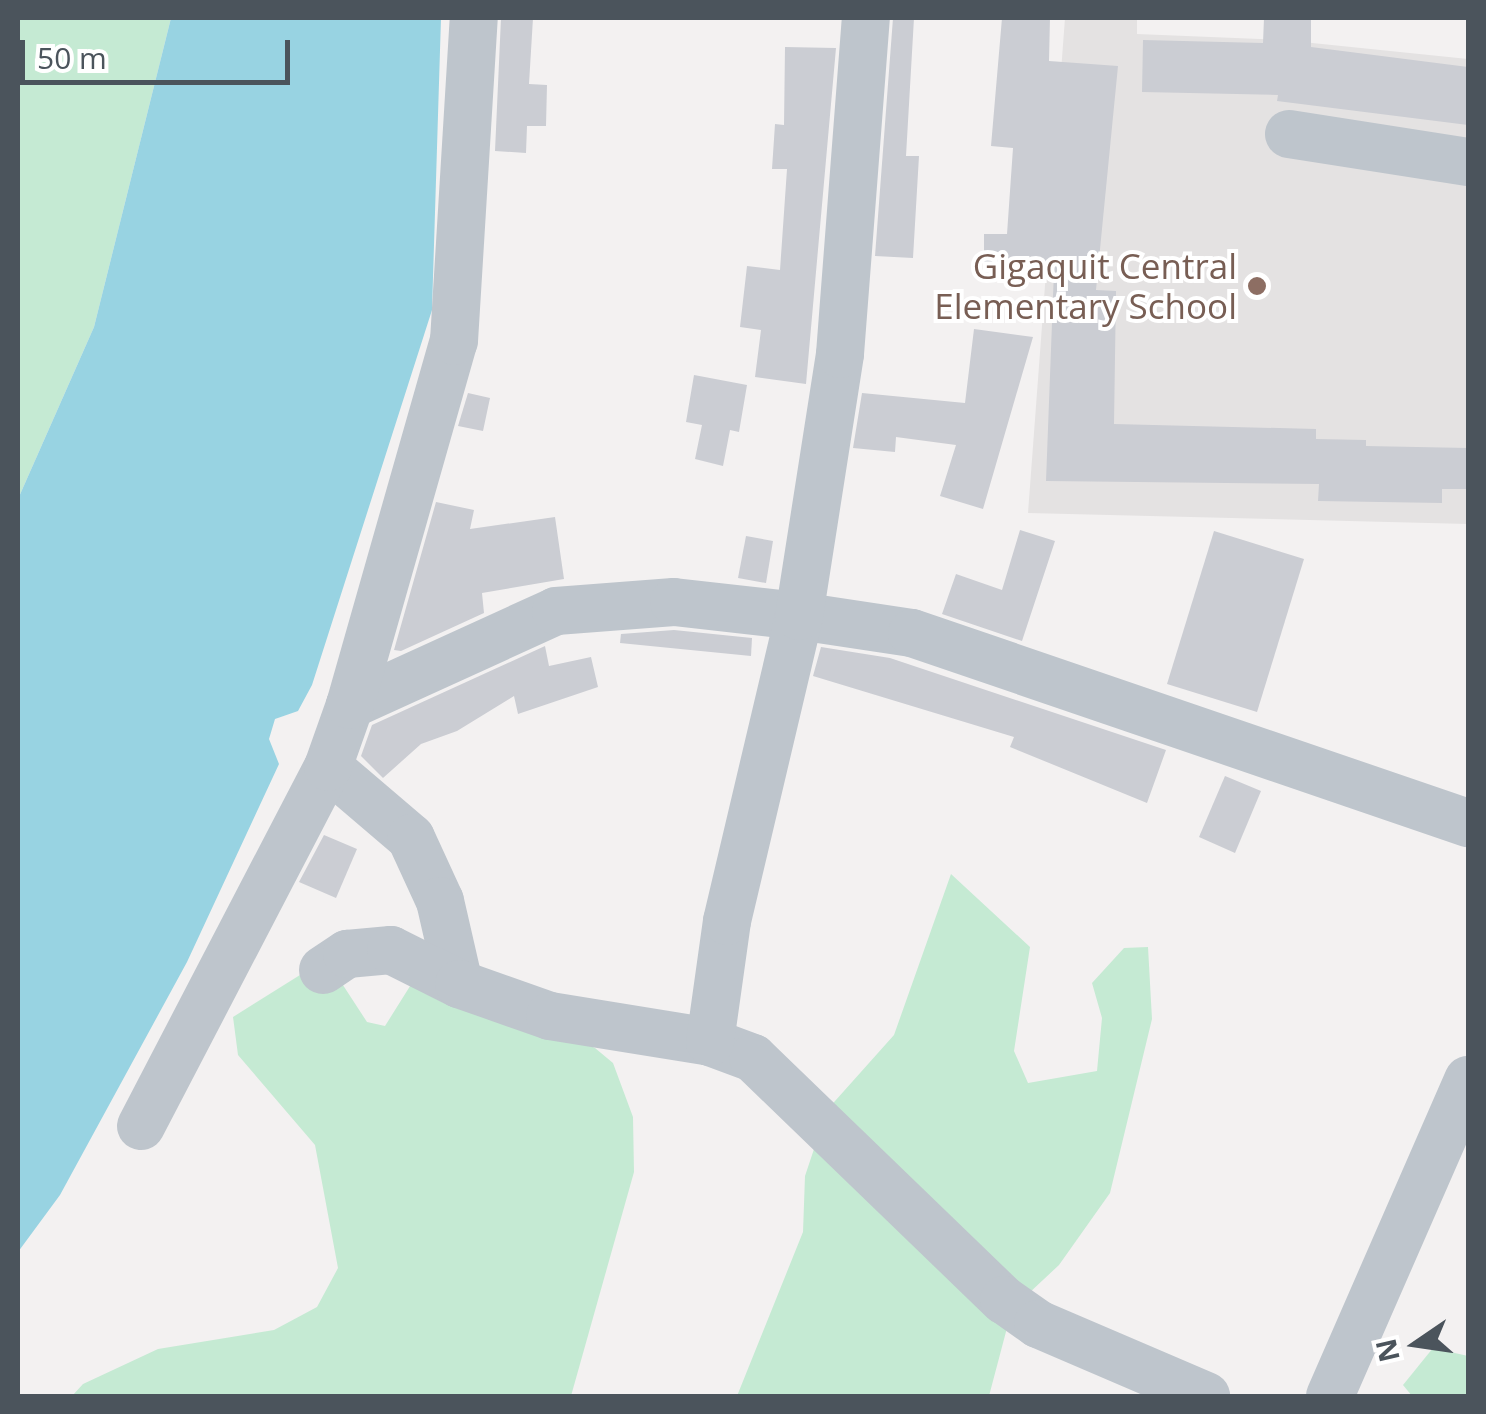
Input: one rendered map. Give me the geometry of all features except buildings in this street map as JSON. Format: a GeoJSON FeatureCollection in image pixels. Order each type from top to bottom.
{"type":"FeatureCollection","features":[{"type":"Feature","properties":{"kind":"street"},"geometry":{"type":"LineString","coordinates":[[141,1126],[328,766],[350,705],[448,360],[474,18]]}},
{"type":"Feature","properties":{"kind":"street"},"geometry":{"type":"LineString","coordinates":[[710,1042],[727,922],[799,616],[852,258],[866,18]]}},
{"type":"Feature","properties":{"kind":"street"},"geometry":{"type":"LineString","coordinates":[[1289,134],[1468,162]]}},
{"type":"Feature","properties":{"kind":"street"},"geometry":{"type":"LineString","coordinates":[[350,705],[556,611],[674,602],[912,633],[1468,823]]}},
{"type":"Feature","properties":{"kind":"street"},"geometry":{"type":"LineString","coordinates":[[328,766],[411,838],[440,902],[459,984]]}},
{"type":"Feature","properties":{"kind":"street"},"geometry":{"type":"LineString","coordinates":[[323,970],[347,954],[392,950],[459,984],[550,1016],[710,1042],[753,1058],[805,1102],[1015,1308],[1206,1396]]}},
{"type":"Feature","properties":{"kind":"street"},"geometry":{"type":"LineString","coordinates":[[1330,1396],[1468,1080]]}},
{"type":"Feature","properties":{"kind":"shaded area","name":"Gigaquit Central Elementary School"},"geometry":{"type":"Polygon","coordinates":[[[1065,18],[1137,18],[1137,34],[1283,40],[1468,59],[1468,524],[1028,513],[1065,18]]]}},
{"type":"Feature","properties":{"kind":"green space"},"geometry":{"type":"Polygon","coordinates":[[[18,18],[171,18],[94,327],[18,499],[18,18]]]}},
{"type":"Feature","properties":{"kind":"green space"},"geometry":{"type":"Polygon","coordinates":[[[951,874],[1030,947],[1014,1051],[1028,1083],[1097,1071],[1102,1018],[1092,983],[1124,948],[1148,947],[1152,1019],[1110,1193],[1059,1265],[1012,1309],[989,1396],[737,1396],[803,1232],[805,1176],[827,1110],[894,1035],[951,874]]]}},
{"type":"Feature","properties":{"kind":"green space"},"geometry":{"type":"Polygon","coordinates":[[[308,970],[339,979],[367,1022],[385,1026],[412,983],[516,1012],[595,1048],[613,1063],[633,1117],[634,1172],[571,1396],[72,1396],[83,1384],[158,1349],[274,1330],[317,1307],[338,1268],[315,1145],[238,1055],[233,1017],[308,970]]]}},
{"type":"Feature","properties":{"kind":"green space"},"geometry":{"type":"Polygon","coordinates":[[[1433,1348],[1468,1356],[1468,1396],[1412,1396],[1403,1385],[1433,1348]]]}},
{"type":"Feature","properties":{"kind":"water"},"geometry":{"type":"Polygon","coordinates":[[[171,18],[441,18],[432,310],[312,685],[298,711],[275,719],[269,739],[279,764],[187,962],[60,1195],[18,1252],[18,499],[94,327],[171,18]]]}},
{"type":"Feature","properties":{"kind":"place","name":"Gigaquit Central Elementary School"},"geometry":{"type":"Point","coordinates":[1257,286]}}]}
